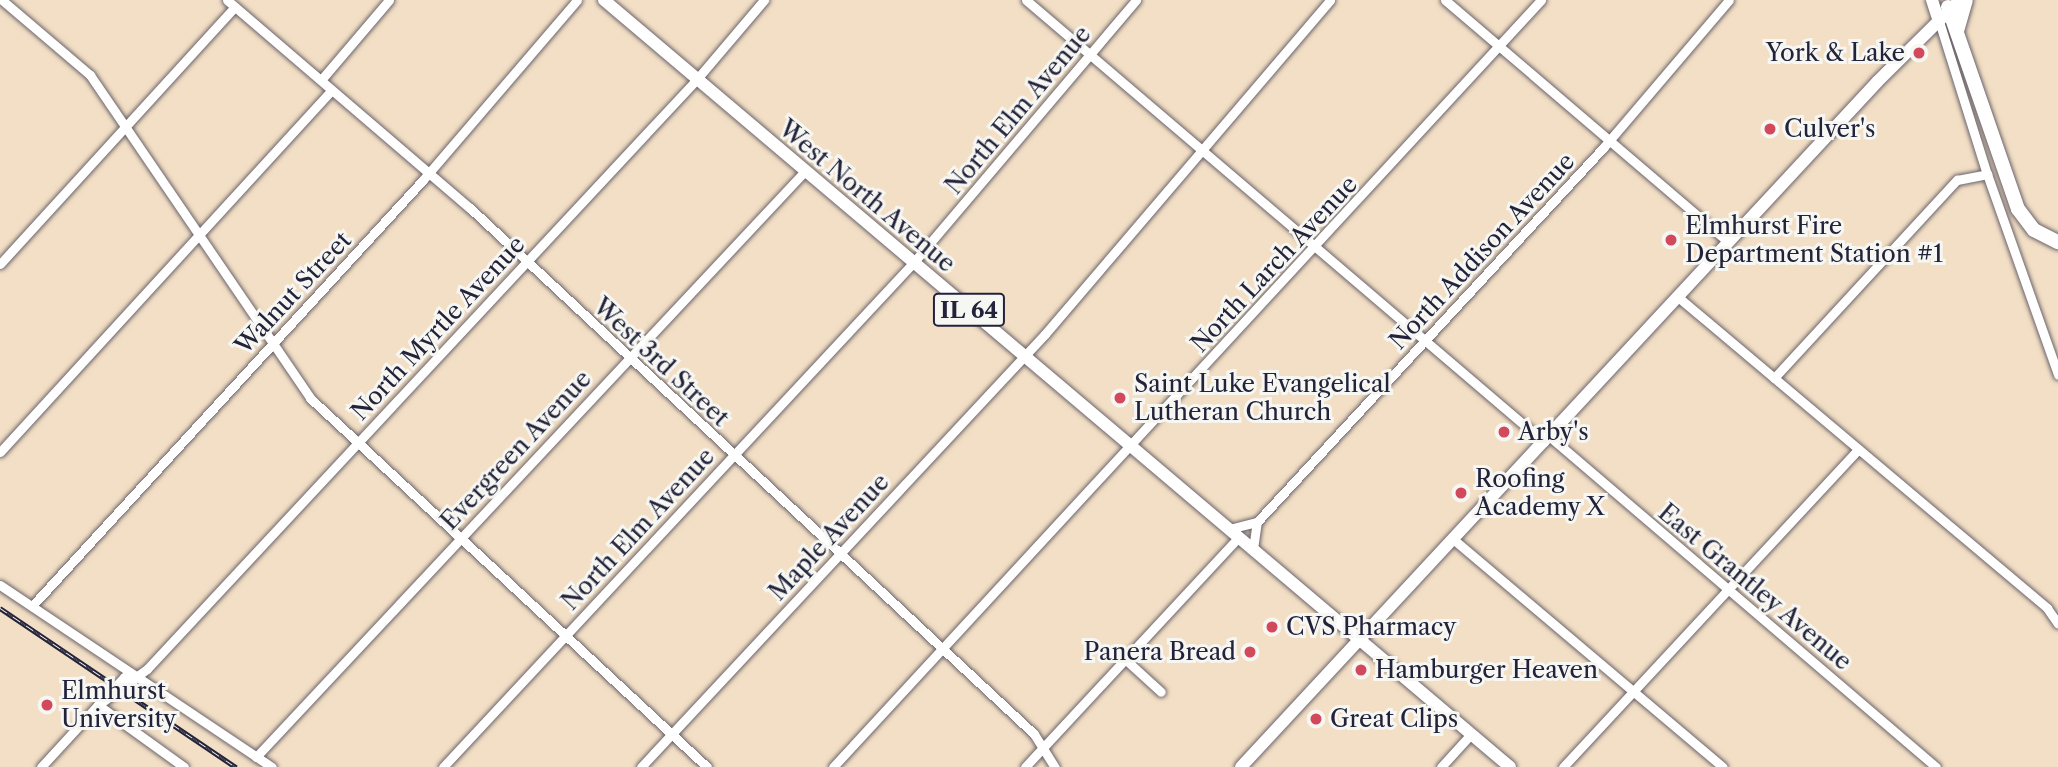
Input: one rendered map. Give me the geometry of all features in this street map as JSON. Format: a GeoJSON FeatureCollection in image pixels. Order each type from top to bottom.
{"type":"FeatureCollection","features":[{"type":"Feature","properties":{"kind":"highway"},"geometry":{"type":"LineString","coordinates":[[1957,33],[1966,0]]}},
{"type":"Feature","properties":{"kind":"highway"},"geometry":{"type":"LineString","coordinates":[[1949,5],[2018,209],[2034,230],[2058,242]]}},
{"type":"Feature","properties":{"kind":"main road","name":"West North Avenue"},"geometry":{"type":"LineString","coordinates":[[604,0],[1360,640]]}},
{"type":"Feature","properties":{"kind":"main road"},"geometry":{"type":"LineString","coordinates":[[1241,767],[1949,5],[1932,0]]}},
{"type":"Feature","properties":{"kind":"main road","name":"IL 64"},"geometry":{"type":"LineString","coordinates":[[1360,640],[1510,767]]}},
{"type":"Feature","properties":{"kind":"street"},"geometry":{"type":"LineString","coordinates":[[2,0],[90,75],[310,398],[708,767]]}},
{"type":"Feature","properties":{"kind":"street","name":"West 3rd Street"},"geometry":{"type":"LineString","coordinates":[[227,0],[429,172],[1034,734],[1055,767]]}},
{"type":"Feature","properties":{"kind":"street"},"geometry":{"type":"LineString","coordinates":[[321,80],[389,0]]}},
{"type":"Feature","properties":{"kind":"street","name":"Walnut Street"},"geometry":{"type":"LineString","coordinates":[[32,606],[429,172],[577,0]]}},
{"type":"Feature","properties":{"kind":"street","name":"North Myrtle Avenue"},"geometry":{"type":"LineString","coordinates":[[41,767],[98,705],[147,669],[697,79],[764,0]]}},
{"type":"Feature","properties":{"kind":"street","name":"East Grantley Avenue"},"geometry":{"type":"LineString","coordinates":[[1026,0],[1426,341],[1728,590],[1936,767]]}},
{"type":"Feature","properties":{"kind":"street","name":"North Elm Avenue"},"geometry":{"type":"LineString","coordinates":[[443,767],[913,263],[1136,0]]}},
{"type":"Feature","properties":{"kind":"street","name":"Maple Avenue"},"geometry":{"type":"LineString","coordinates":[[641,767],[1045,334],[1330,0]]}},
{"type":"Feature","properties":{"kind":"street"},"geometry":{"type":"LineString","coordinates":[[1445,0],[1728,242]]}},
{"type":"Feature","properties":{"kind":"street","name":"North Larch Avenue"},"geometry":{"type":"LineString","coordinates":[[833,767],[1316,247],[1541,0]]}},
{"type":"Feature","properties":{"kind":"street","name":"North Addison Avenue"},"geometry":{"type":"LineString","coordinates":[[1257,522],[1610,140],[1729,0]]}},
{"type":"Feature","properties":{"kind":"street"},"geometry":{"type":"LineString","coordinates":[[1949,5],[1987,174],[2058,375]]}},
{"type":"Feature","properties":{"kind":"street"},"geometry":{"type":"LineString","coordinates":[[0,264],[235,7]]}},
{"type":"Feature","properties":{"kind":"street"},"geometry":{"type":"LineString","coordinates":[[0,452],[332,90]]}},
{"type":"Feature","properties":{"kind":"street","name":"Evergreen Avenue"},"geometry":{"type":"LineString","coordinates":[[256,757],[805,171]]}},
{"type":"Feature","properties":{"kind":"street"},"geometry":{"type":"LineString","coordinates":[[1774,378],[1957,180],[1987,174]]}},
{"type":"Feature","properties":{"kind":"street"},"geometry":{"type":"LineString","coordinates":[[1678,297],[2048,608],[2058,624]]}},
{"type":"Feature","properties":{"kind":"street"},"geometry":{"type":"LineString","coordinates":[[1563,767],[1859,449]]}},
{"type":"Feature","properties":{"kind":"street"},"geometry":{"type":"LineString","coordinates":[[1025,767],[1126,660],[1234,533],[1257,522]]}},
{"type":"Feature","properties":{"kind":"street"},"geometry":{"type":"LineString","coordinates":[[1253,549],[1257,522]]}},
{"type":"Feature","properties":{"kind":"street"},"geometry":{"type":"LineString","coordinates":[[1453,539],[1723,767]]}},
{"type":"Feature","properties":{"kind":"street"},"geometry":{"type":"LineString","coordinates":[[0,585],[272,767]]}},
{"type":"Feature","properties":{"kind":"street"},"geometry":{"type":"LineString","coordinates":[[1126,660],[1161,692]]}},
{"type":"Feature","properties":{"kind":"street"},"geometry":{"type":"LineString","coordinates":[[98,705],[184,767]]}},
{"type":"Feature","properties":{"kind":"street"},"geometry":{"type":"LineString","coordinates":[[1441,767],[1471,734]]}},
{"type":"Feature","properties":{"kind":"railway"},"geometry":{"type":"LineString","coordinates":[[0,608],[236,767]]}},
{"type":"Feature","properties":{"kind":"place","name":"York & Lake"},"geometry":{"type":"Point","coordinates":[1919,53]}},
{"type":"Feature","properties":{"kind":"place","name":"Culver's"},"geometry":{"type":"Point","coordinates":[1770,129]}},
{"type":"Feature","properties":{"kind":"place","name":"Elmhurst Fire Department Station #1"},"geometry":{"type":"Point","coordinates":[1671,240]}},
{"type":"Feature","properties":{"kind":"place","name":"Saint Luke Evangelical Lutheran Church"},"geometry":{"type":"Point","coordinates":[1120,398]}},
{"type":"Feature","properties":{"kind":"place","name":"Arby's"},"geometry":{"type":"Point","coordinates":[1504,432]}},
{"type":"Feature","properties":{"kind":"place","name":"Roofing Academy X"},"geometry":{"type":"Point","coordinates":[1461,493]}},
{"type":"Feature","properties":{"kind":"place","name":"CVS Pharmacy"},"geometry":{"type":"Point","coordinates":[1272,627]}},
{"type":"Feature","properties":{"kind":"place","name":"Panera Bread"},"geometry":{"type":"Point","coordinates":[1250,652]}},
{"type":"Feature","properties":{"kind":"place","name":"Hamburger Heaven"},"geometry":{"type":"Point","coordinates":[1361,670]}},
{"type":"Feature","properties":{"kind":"place","name":"Elmhurst University"},"geometry":{"type":"Point","coordinates":[47,705]}},
{"type":"Feature","properties":{"kind":"place","name":"Great Clips"},"geometry":{"type":"Point","coordinates":[1316,719]}}]}
